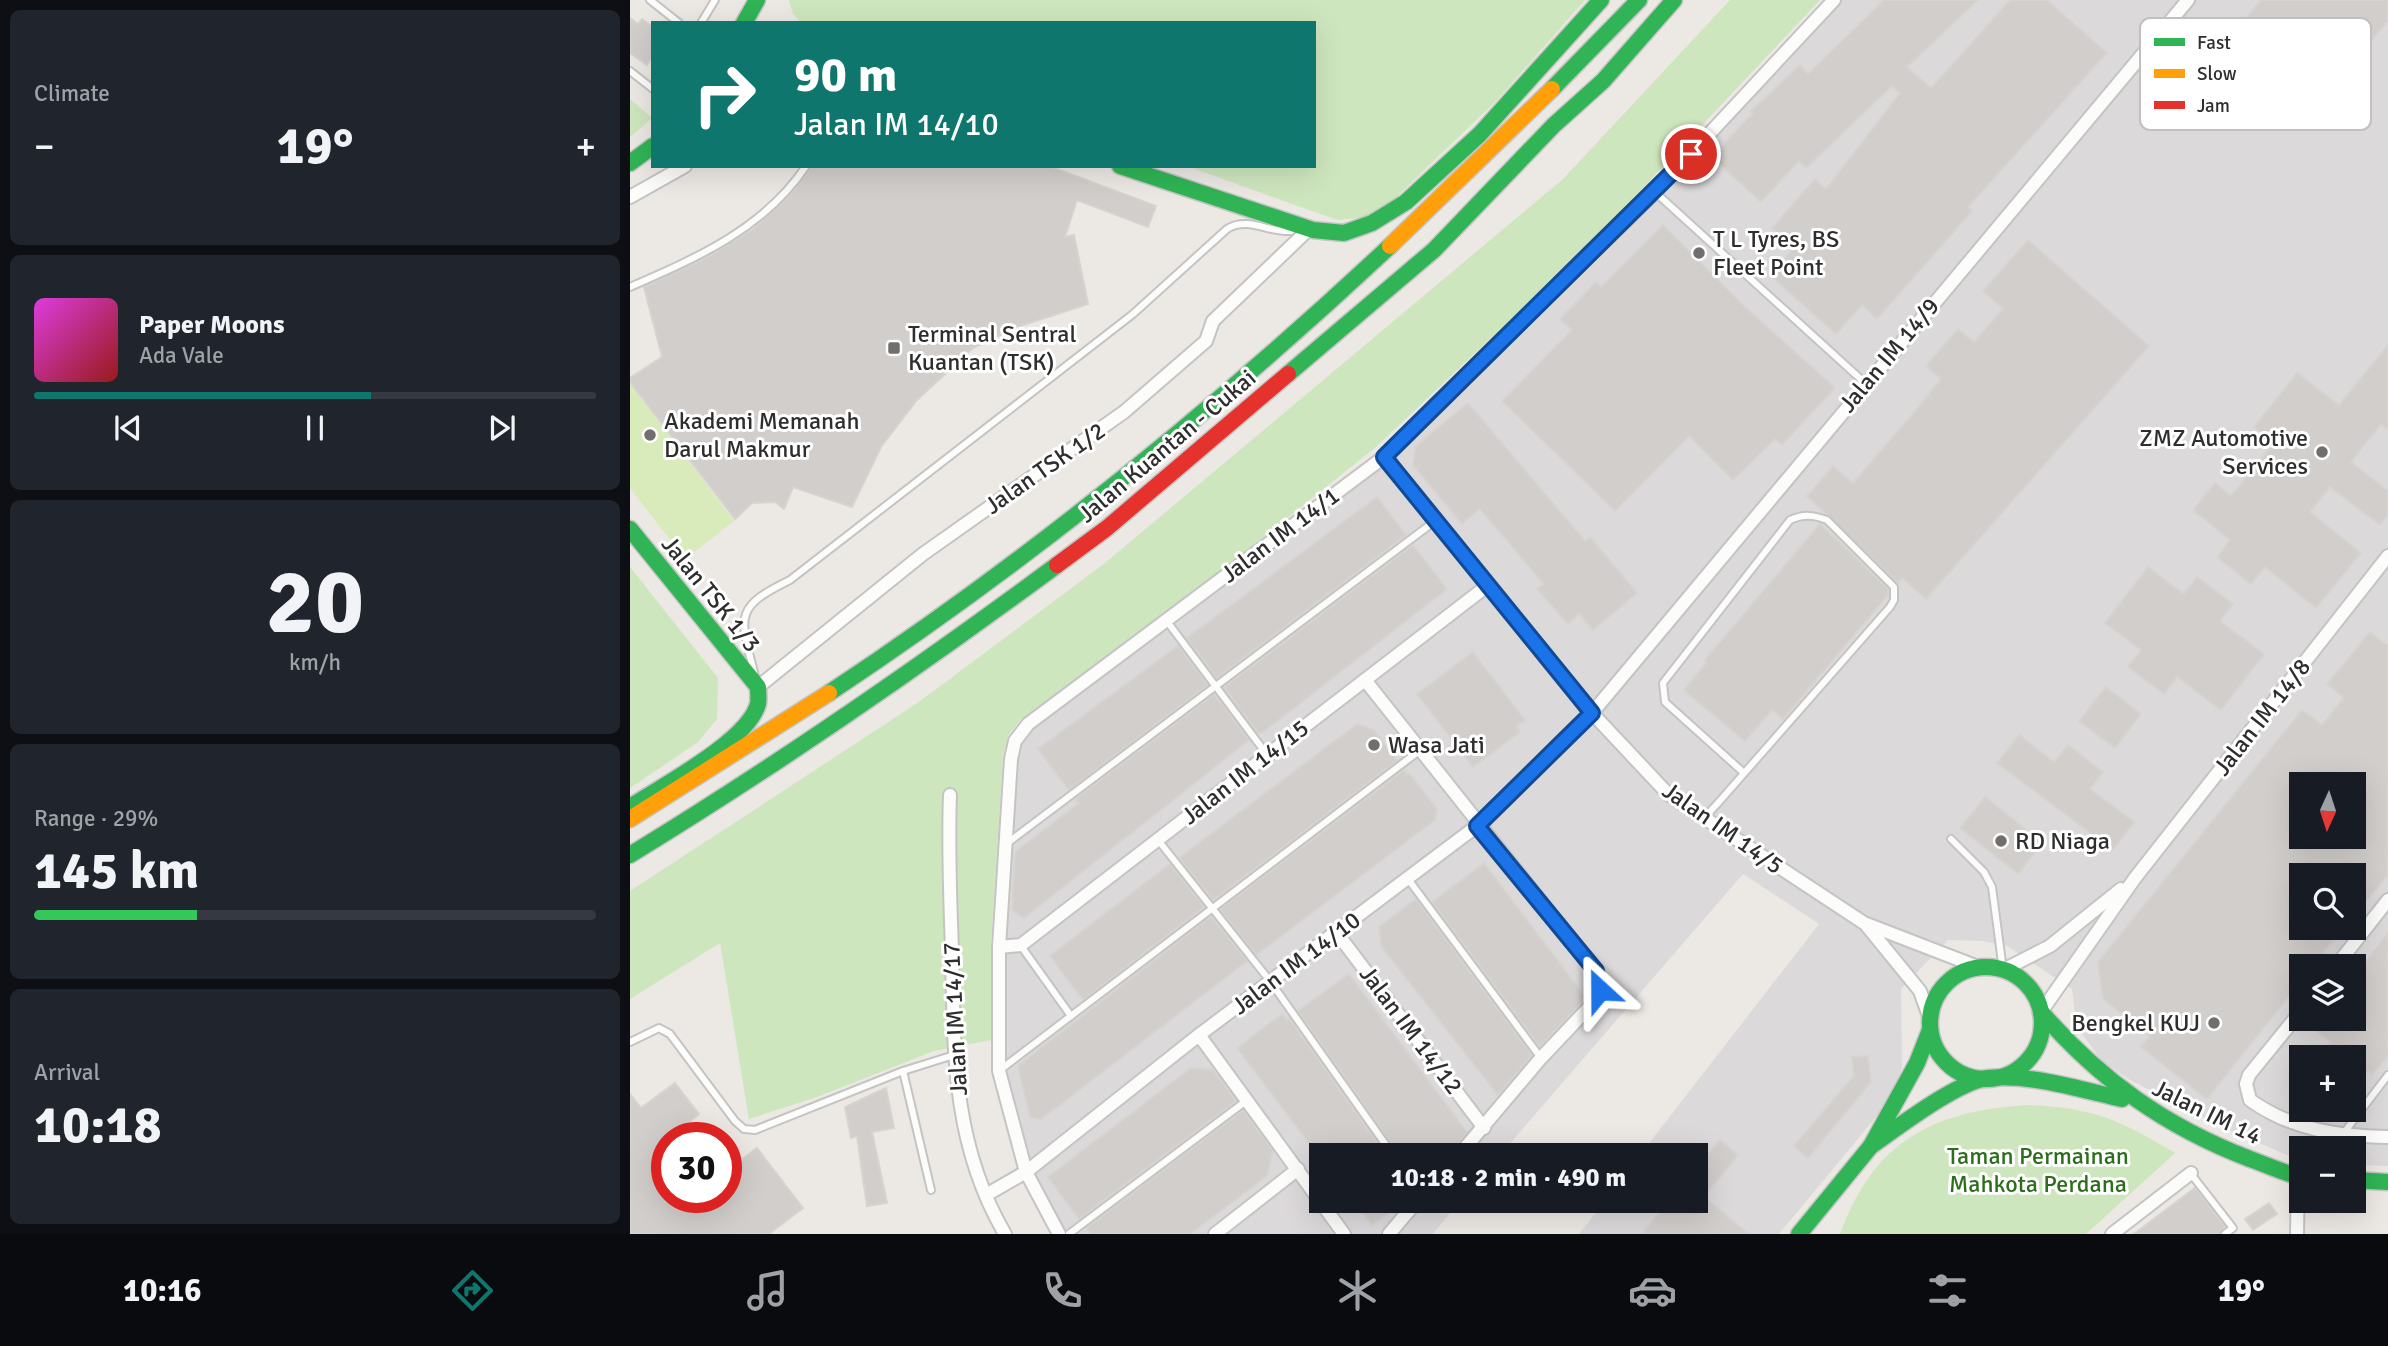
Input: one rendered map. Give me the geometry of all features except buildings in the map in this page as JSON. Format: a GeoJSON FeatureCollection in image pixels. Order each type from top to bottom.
{"type":"FeatureCollection","features":[{"type":"Feature","properties":{"kind":"main road"},"geometry":{"type":"LineString","coordinates":[[745,21],[757,0]]}},
{"type":"Feature","properties":{"kind":"main road"},"geometry":{"type":"LineString","coordinates":[[1125,168],[1217,202],[1309,229],[1342,234],[1358,231],[1394,211],[1493,121],[1601,0]]}},
{"type":"Feature","properties":{"kind":"main road","name":"Jalan Kuantan - Cukai"},"geometry":{"type":"LineString","coordinates":[[630,819],[716,766],[901,643],[1072,519],[1250,370],[1422,217],[1518,126],[1639,0]]}},
{"type":"Feature","properties":{"kind":"main road","name":"Jalan Kuantan - Cukai"},"geometry":{"type":"LineString","coordinates":[[630,855],[713,804],[922,665],[1107,528],[1434,250],[1555,125],[1603,81],[1674,0]]}},
{"type":"Feature","properties":{"kind":"main road"},"geometry":{"type":"LineString","coordinates":[[630,163],[651,147]]}},
{"type":"Feature","properties":{"kind":"main road","name":"Jalan TSK 1/3"},"geometry":{"type":"LineString","coordinates":[[630,529],[758,687]]}},
{"type":"Feature","properties":{"kind":"main road"},"geometry":{"type":"LineString","coordinates":[[630,807],[732,740],[757,709],[761,697],[758,687]]}},
{"type":"Feature","properties":{"kind":"main road"},"geometry":{"type":"LineString","coordinates":[[1799,1234],[1871,1146],[1884,1117],[1917,1063],[1937,995],[1945,985],[1965,971],[1978,967],[2003,970],[2026,984],[2041,1012],[2081,1059],[2133,1101]]}},
{"type":"Feature","properties":{"kind":"main road"},"geometry":{"type":"LineString","coordinates":[[1871,1146],[1935,1101],[1986,1078],[2012,1072],[2033,1053],[2039,1040],[2041,1012]]}},
{"type":"Feature","properties":{"kind":"main road"},"geometry":{"type":"LineString","coordinates":[[1930,1024],[1933,1042],[1945,1061],[1964,1074],[2056,1083],[2133,1101]]}},
{"type":"Feature","properties":{"kind":"main road","name":"Jalan IM 14"},"geometry":{"type":"LineString","coordinates":[[2133,1101],[2213,1144],[2289,1173]]}},
{"type":"Feature","properties":{"kind":"main road"},"geometry":{"type":"LineString","coordinates":[[2366,1181],[2388,1182]]}},
{"type":"Feature","properties":{"kind":"street","name":"Jalan IM 14/1"},"geometry":{"type":"LineString","coordinates":[[1059,1234],[1026,1172],[999,1071],[999,947],[1010,759],[1015,741],[1028,724],[1384,457],[1655,192],[1834,0]]}},
{"type":"Feature","properties":{"kind":"street","name":"Jalan IM 14/9"},"geometry":{"type":"LineString","coordinates":[[2173,18],[2188,0]]}},
{"type":"Feature","properties":{"kind":"street","name":"Jalan IM 14/9"},"geometry":{"type":"LineString","coordinates":[[1592,713],[2140,57]]}},
{"type":"Feature","properties":{"kind":"street"},"geometry":{"type":"LineString","coordinates":[[630,197],[681,168]]}},
{"type":"Feature","properties":{"kind":"street","name":"Jalan TSK 1/2"},"geometry":{"type":"LineString","coordinates":[[758,687],[923,554],[1124,412],[1206,341],[1213,321],[1309,229]]}},
{"type":"Feature","properties":{"kind":"street","name":"Jalan IM 14/5"},"geometry":{"type":"LineString","coordinates":[[1384,457],[1592,713],[1668,794],[1864,923]]}},
{"type":"Feature","properties":{"kind":"street","name":"Jalan IM 14/8"},"geometry":{"type":"LineString","coordinates":[[2041,1012],[2135,878],[2388,556]]}},
{"type":"Feature","properties":{"kind":"street","name":"Jalan IM 14/15"},"geometry":{"type":"LineString","coordinates":[[1021,945],[1487,586]]}},
{"type":"Feature","properties":{"kind":"street"},"geometry":{"type":"LineString","coordinates":[[1365,680],[1477,826],[1596,971],[1600,981],[1597,999],[1541,1058],[1470,1143]]}},
{"type":"Feature","properties":{"kind":"street","name":"Jalan IM 14/10"},"geometry":{"type":"LineString","coordinates":[[986,1195],[1026,1172],[1199,1035],[1477,826],[1592,713]]}},
{"type":"Feature","properties":{"kind":"street","name":"Jalan IM 14/17"},"geometry":{"type":"LineString","coordinates":[[950,795],[954,1055],[962,1126],[986,1195],[1005,1234]]}},
{"type":"Feature","properties":{"kind":"street","name":"Jalan IM 14/8"},"geometry":{"type":"LineString","coordinates":[[2003,970],[2050,946],[2135,878]]}},
{"type":"Feature","properties":{"kind":"street"},"geometry":{"type":"LineString","coordinates":[[2345,954],[2388,900]]}},
{"type":"Feature","properties":{"kind":"street"},"geometry":{"type":"LineString","coordinates":[[1864,923],[1978,967]]}},
{"type":"Feature","properties":{"kind":"street"},"geometry":{"type":"LineString","coordinates":[[1864,923],[1920,991],[1930,1024]]}},
{"type":"Feature","properties":{"kind":"street","name":"Jalan IM 14/12"},"geometry":{"type":"LineString","coordinates":[[1337,933],[1484,1128]]}},
{"type":"Feature","properties":{"kind":"street"},"geometry":{"type":"LineString","coordinates":[[999,947],[1021,945]]}},
{"type":"Feature","properties":{"kind":"street"},"geometry":{"type":"LineString","coordinates":[[2289,1026],[2249,1075],[2247,1093],[2250,1100],[2292,1123],[2342,1136]]}},
{"type":"Feature","properties":{"kind":"street"},"geometry":{"type":"LineString","coordinates":[[1199,1035],[1344,1234]]}},
{"type":"Feature","properties":{"kind":"street"},"geometry":{"type":"LineString","coordinates":[[2366,1137],[2388,1137]]}},
{"type":"Feature","properties":{"kind":"street"},"geometry":{"type":"LineString","coordinates":[[1215,1234],[1298,1169]]}},
{"type":"Feature","properties":{"kind":"street"},"geometry":{"type":"LineString","coordinates":[[2112,1234],[2191,1173]]}},
{"type":"Feature","properties":{"kind":"street"},"geometry":{"type":"LineString","coordinates":[[1389,1234],[1407,1213]]}},
{"type":"Feature","properties":{"kind":"street"},"geometry":{"type":"LineString","coordinates":[[2297,1234],[2298,1213]]}},
{"type":"Feature","properties":{"kind":"lane"},"geometry":{"type":"LineString","coordinates":[[650,0],[676,21]]}},
{"type":"Feature","properties":{"kind":"lane"},"geometry":{"type":"LineString","coordinates":[[659,7],[664,0]]}},
{"type":"Feature","properties":{"kind":"lane"},"geometry":{"type":"LineString","coordinates":[[702,21],[715,0]]}},
{"type":"Feature","properties":{"kind":"lane"},"geometry":{"type":"LineString","coordinates":[[630,71],[651,87]]}},
{"type":"Feature","properties":{"kind":"lane"},"geometry":{"type":"LineString","coordinates":[[630,287],[704,254],[747,228],[782,195],[804,168]]}},
{"type":"Feature","properties":{"kind":"lane"},"geometry":{"type":"LineString","coordinates":[[1655,192],[1865,383]]}},
{"type":"Feature","properties":{"kind":"lane"},"geometry":{"type":"LineString","coordinates":[[758,687],[743,624],[746,608],[757,597],[790,580],[1103,337],[1227,229],[1250,223],[1281,232],[1309,229]]}},
{"type":"Feature","properties":{"kind":"lane"},"geometry":{"type":"LineString","coordinates":[[1704,819],[1895,600],[1894,587],[1827,520],[1814,515],[1801,515],[1790,520],[1663,683],[1665,702],[1744,773]]}},
{"type":"Feature","properties":{"kind":"lane"},"geometry":{"type":"LineString","coordinates":[[1005,845],[1435,521]]}},
{"type":"Feature","properties":{"kind":"lane"},"geometry":{"type":"LineString","coordinates":[[1166,620],[1268,756]]}},
{"type":"Feature","properties":{"kind":"lane"},"geometry":{"type":"LineString","coordinates":[[999,1071],[1419,751]]}},
{"type":"Feature","properties":{"kind":"lane"},"geometry":{"type":"LineString","coordinates":[[1951,839],[1984,872],[1992,887],[2003,970]]}},
{"type":"Feature","properties":{"kind":"lane"},"geometry":{"type":"LineString","coordinates":[[1158,840],[1270,981],[1385,1143]]}},
{"type":"Feature","properties":{"kind":"lane"},"geometry":{"type":"LineString","coordinates":[[1408,879],[1541,1058]]}},
{"type":"Feature","properties":{"kind":"lane"},"geometry":{"type":"LineString","coordinates":[[1021,945],[1071,1016]]}},
{"type":"Feature","properties":{"kind":"lane"},"geometry":{"type":"LineString","coordinates":[[630,1042],[659,1028],[670,1034],[735,1121],[744,1129],[755,1130],[903,1071],[954,1055]]}},
{"type":"Feature","properties":{"kind":"lane"},"geometry":{"type":"LineString","coordinates":[[903,1071],[932,1190]]}},
{"type":"Feature","properties":{"kind":"lane"},"geometry":{"type":"LineString","coordinates":[[2342,1136],[2388,1074]]}},
{"type":"Feature","properties":{"kind":"lane"},"geometry":{"type":"LineString","coordinates":[[1069,1234],[1246,1101]]}},
{"type":"Feature","properties":{"kind":"lane"},"geometry":{"type":"LineString","coordinates":[[2191,1173],[2233,1228],[2225,1234]]}},
{"type":"Feature","properties":{"kind":"shaded area"},"geometry":{"type":"Polygon","coordinates":[[[1840,0],[2388,0],[2388,1166],[2366,1165],[2366,1136],[2289,1136],[2289,1156],[2229,1130],[2130,1080],[2102,1061],[2082,1034],[2075,1013],[2072,989],[2007,946],[1983,941],[1948,940],[1901,989],[1902,1067],[1898,1082],[1886,1105],[1779,1234],[1579,1234],[1596,1213],[1708,1213],[1708,1143],[1649,1143],[1819,924],[1743,874],[1510,1143],[1309,1143],[1309,1213],[1450,1213],[1433,1234],[1059,1234],[1026,1172],[999,1071],[1011,759],[1028,724],[1384,457],[1840,0]]]}},
{"type":"Feature","properties":{"kind":"green space"},"geometry":{"type":"Polygon","coordinates":[[[789,0],[1585,0],[1497,100],[1389,204],[1367,217],[1339,220],[1193,168],[1316,168],[1316,21],[800,21],[793,14],[789,0]]]}},
{"type":"Feature","properties":{"kind":"green space"},"geometry":{"type":"Polygon","coordinates":[[[1730,0],[1820,0],[1590,244],[1377,446],[1198,590],[1020,720],[1008,736],[1003,755],[991,945],[991,1040],[934,1051],[817,1097],[749,1119],[720,943],[630,999],[630,891],[916,704],[1105,563],[1563,179],[1730,0]]]}},
{"type":"Feature","properties":{"kind":"green space"},"geometry":{"type":"Polygon","coordinates":[[[630,99],[651,119],[630,137],[630,99]]]}},
{"type":"Feature","properties":{"kind":"green space","name":"Akademi Memanah Darul Makmur"},"geometry":{"type":"Polygon","coordinates":[[[630,383],[734,521],[685,559],[630,488],[630,383]]]}},
{"type":"Feature","properties":{"kind":"green space"},"geometry":{"type":"Polygon","coordinates":[[[630,567],[718,678],[717,719],[697,743],[630,788],[630,567]]]}},
{"type":"Feature","properties":{"kind":"green space","name":"Taman Permainan Mahkota Perdana"},"geometry":{"type":"Polygon","coordinates":[[[2028,1105],[2070,1109],[2105,1117],[2175,1153],[2086,1234],[1840,1234],[1870,1175],[1889,1154],[1911,1137],[1935,1124],[1963,1115],[1994,1108],[2028,1105]]]}},
{"type":"Feature","properties":{"kind":"traffic: fast"},"geometry":{"type":"LineString","coordinates":[[745,21],[757,0]]}},
{"type":"Feature","properties":{"kind":"traffic: fast"},"geometry":{"type":"LineString","coordinates":[[1126,168],[1313,230],[1344,233],[1372,223],[1406,202],[1480,134],[1601,0]]}},
{"type":"Feature","properties":{"kind":"traffic: fast"},"geometry":{"type":"LineString","coordinates":[[1552,89],[1639,0]]}},
{"type":"Feature","properties":{"kind":"traffic: fast"},"geometry":{"type":"LineString","coordinates":[[1288,374],[1434,250],[1554,125],[1603,81],[1674,0]]}},
{"type":"Feature","properties":{"kind":"traffic: fast"},"geometry":{"type":"LineString","coordinates":[[630,163],[651,147]]}},
{"type":"Feature","properties":{"kind":"traffic: fast"},"geometry":{"type":"LineString","coordinates":[[829,693],[903,643],[1048,537],[1188,425],[1390,246]]}},
{"type":"Feature","properties":{"kind":"traffic: fast"},"geometry":{"type":"LineString","coordinates":[[630,529],[758,687],[758,704],[751,718],[738,733],[702,762],[630,807]]}},
{"type":"Feature","properties":{"kind":"traffic: fast"},"geometry":{"type":"LineString","coordinates":[[630,855],[846,715],[1057,565]]}},
{"type":"Feature","properties":{"kind":"traffic: fast"},"geometry":{"type":"LineString","coordinates":[[1986,967],[2007,972],[2025,984],[2037,1002],[2042,1023],[2037,1044],[2025,1062],[2007,1074],[1986,1079],[1965,1074],[1947,1062],[1935,1044],[1930,1023],[1935,1002],[1947,984],[1965,972],[1986,967]]}},
{"type":"Feature","properties":{"kind":"traffic: fast"},"geometry":{"type":"LineString","coordinates":[[2041,1012],[2087,1059],[2136,1099],[2190,1132],[2289,1173]]}},
{"type":"Feature","properties":{"kind":"traffic: fast"},"geometry":{"type":"LineString","coordinates":[[1799,1234],[1871,1146],[1917,1063],[1930,1030]]}},
{"type":"Feature","properties":{"kind":"traffic: fast"},"geometry":{"type":"LineString","coordinates":[[1871,1146],[1945,1096],[1975,1081],[1988,1078],[2038,1080],[2122,1099]]}},
{"type":"Feature","properties":{"kind":"traffic: fast"},"geometry":{"type":"LineString","coordinates":[[2366,1181],[2388,1182]]}},
{"type":"Feature","properties":{"kind":"traffic: slow"},"geometry":{"type":"LineString","coordinates":[[1390,246],[1552,89]]}},
{"type":"Feature","properties":{"kind":"traffic: slow"},"geometry":{"type":"LineString","coordinates":[[630,819],[829,693]]}},
{"type":"Feature","properties":{"kind":"traffic: jam"},"geometry":{"type":"LineString","coordinates":[[1057,565],[1107,528],[1288,374]]}},
{"type":"Feature","properties":{"kind":"place","name":"T L Tyres, BS Fleet Point"},"geometry":{"type":"Point","coordinates":[1699,253]}},
{"type":"Feature","properties":{"kind":"place","name":"Terminal Sentral Kuantan (TSK)"},"geometry":{"type":"Point","coordinates":[894,348]}},
{"type":"Feature","properties":{"kind":"place","name":"Akademi Memanah Darul Makmur"},"geometry":{"type":"Point","coordinates":[650,435]}},
{"type":"Feature","properties":{"kind":"place","name":"ZMZ Automotive Services"},"geometry":{"type":"Point","coordinates":[2322,452]}},
{"type":"Feature","properties":{"kind":"place","name":"Wasa Jati"},"geometry":{"type":"Point","coordinates":[1374,745]}},
{"type":"Feature","properties":{"kind":"place","name":"RD Niaga"},"geometry":{"type":"Point","coordinates":[2001,841]}},
{"type":"Feature","properties":{"kind":"place","name":"Bengkel KUJ"},"geometry":{"type":"Point","coordinates":[2214,1023]}},
{"type":"Feature","properties":{"kind":"route"},"geometry":{"type":"LineString","coordinates":[[1600,990],[1596,971],[1477,826],[1592,713],[1384,457],[1691,154]]}}]}
